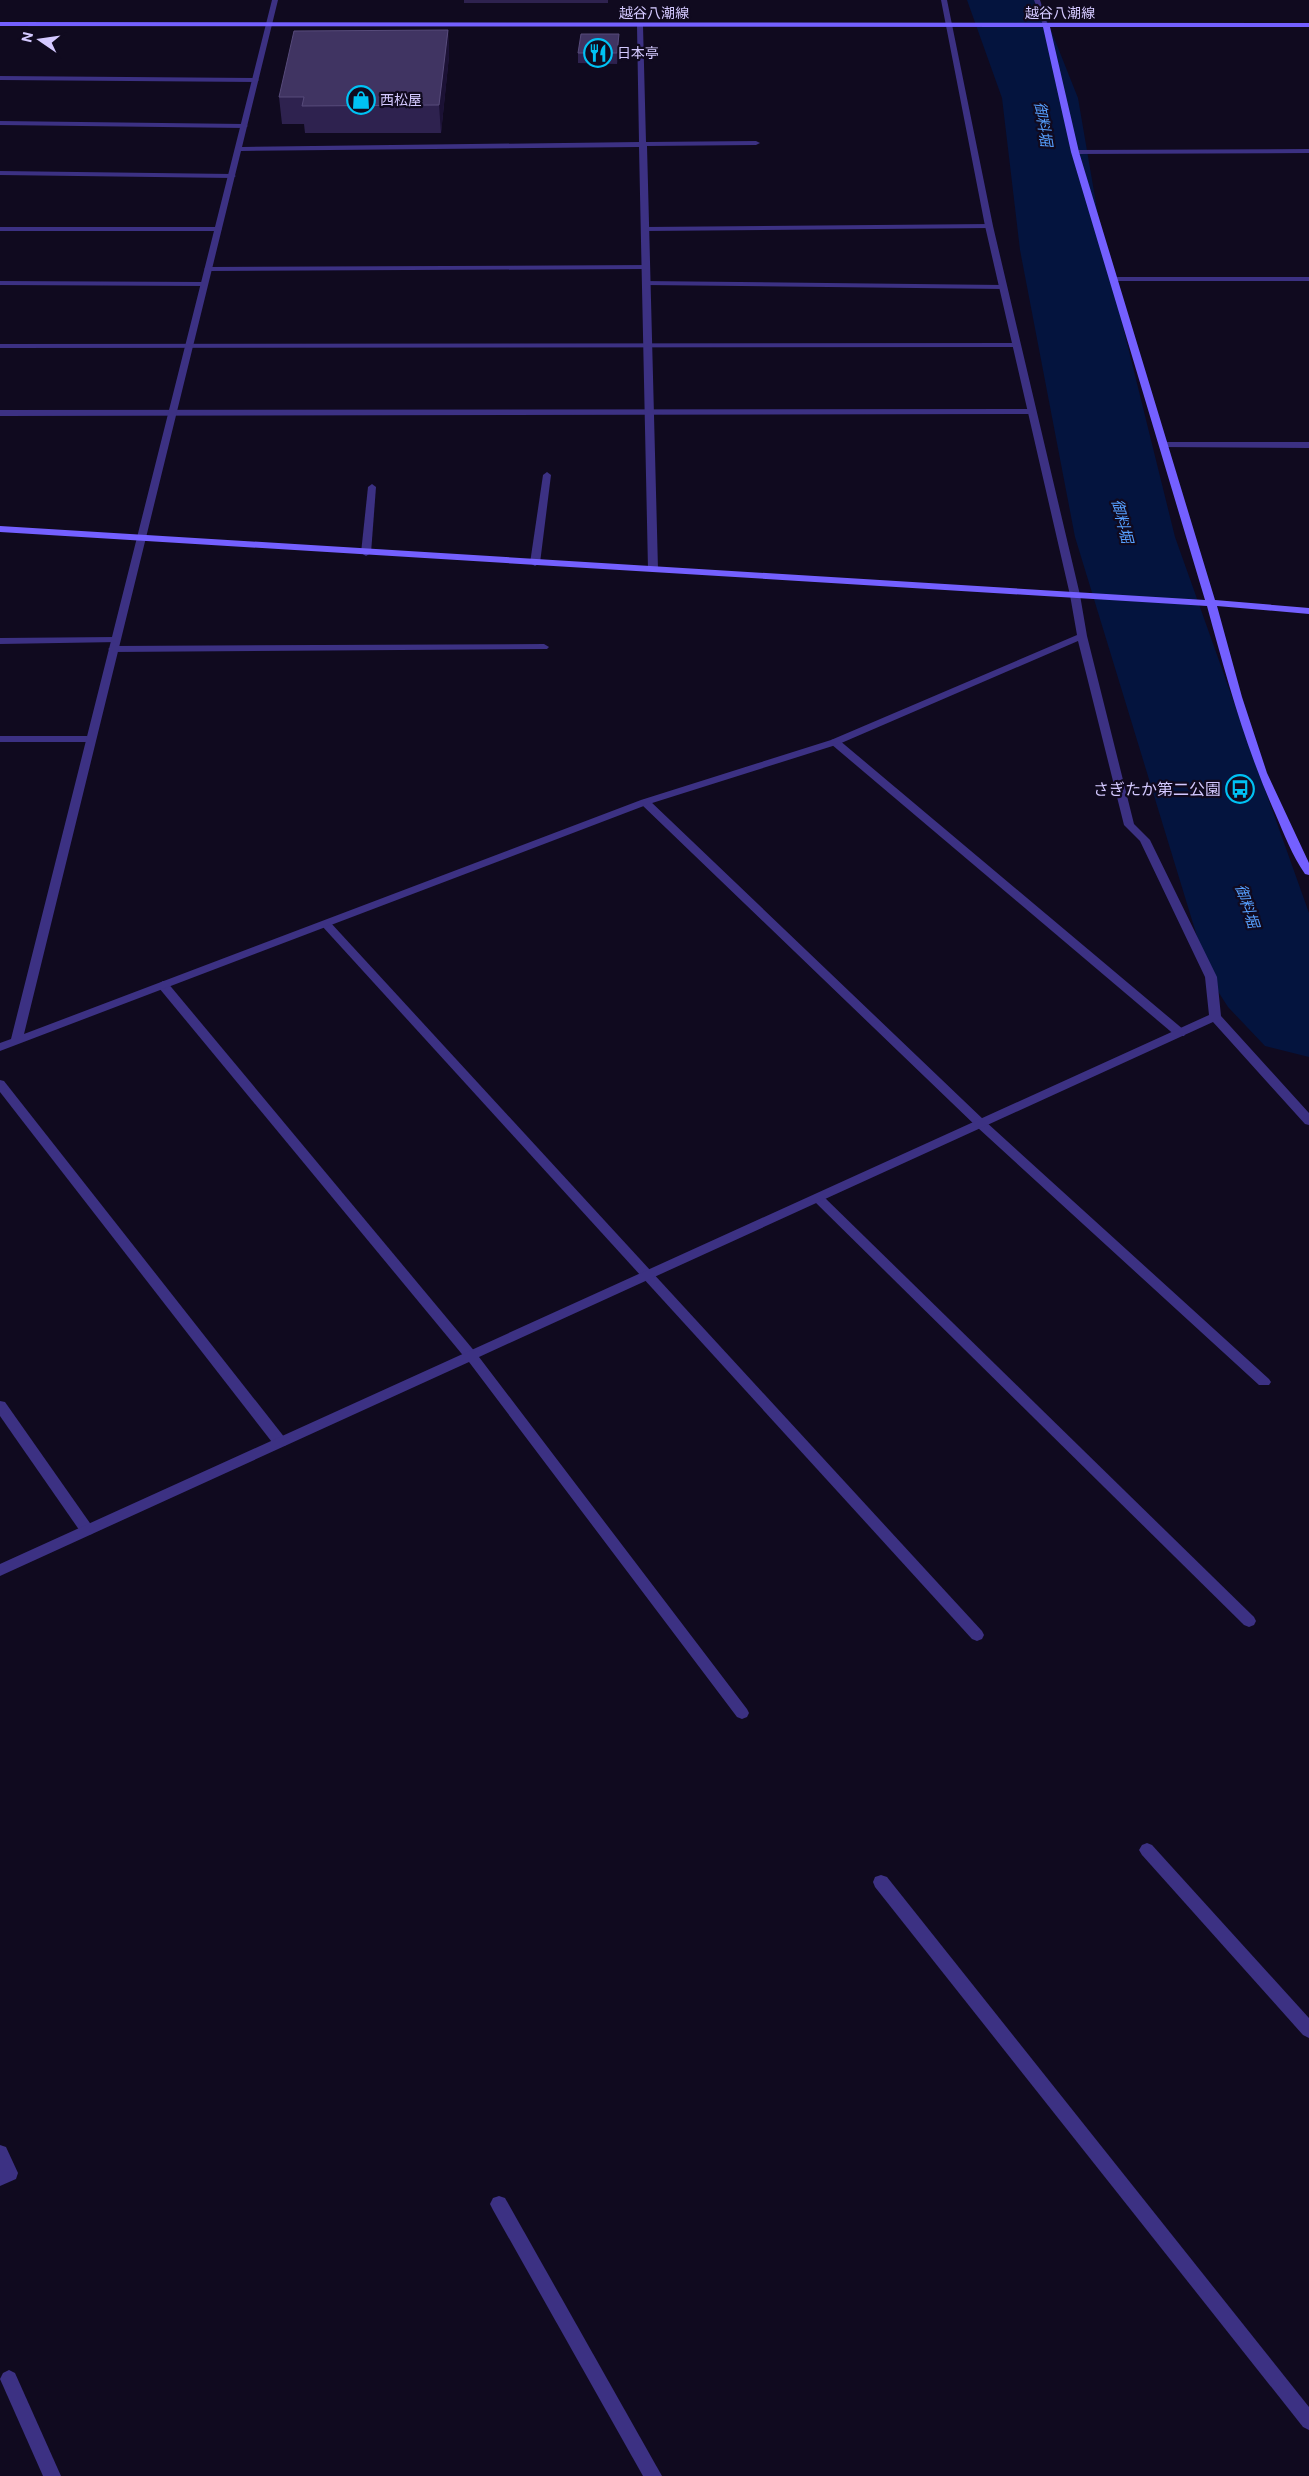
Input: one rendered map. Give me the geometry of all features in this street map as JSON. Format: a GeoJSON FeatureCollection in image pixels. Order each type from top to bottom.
{"type":"FeatureCollection","features":[{"type":"Feature","properties":{"kind":"street"},"geometry":{"type":"LineString","coordinates":[[16,1041],[275,0]]}},
{"type":"Feature","properties":{"kind":"street"},"geometry":{"type":"LineString","coordinates":[[944,0],[989,226],[1075,595],[1082,636],[1129,825],[1145,840],[1211,977],[1215,1017],[1309,1121]]}},
{"type":"Feature","properties":{"kind":"street"},"geometry":{"type":"LineString","coordinates":[[1037,0],[1046,25],[1075,152],[1211,603],[1237,697],[1262,774],[1299,856],[1309,872]]}},
{"type":"Feature","properties":{"kind":"street","name":"越谷八潮線"},"geometry":{"type":"LineString","coordinates":[[0,24],[640,26],[1309,25]]}},
{"type":"Feature","properties":{"kind":"street"},"geometry":{"type":"LineString","coordinates":[[640,26],[653,569]]}},
{"type":"Feature","properties":{"kind":"street"},"geometry":{"type":"LineString","coordinates":[[0,78],[256,80]]}},
{"type":"Feature","properties":{"kind":"street"},"geometry":{"type":"LineString","coordinates":[[0,123],[244,126]]}},
{"type":"Feature","properties":{"kind":"street"},"geometry":{"type":"LineString","coordinates":[[238,149],[756,142]]}},
{"type":"Feature","properties":{"kind":"street"},"geometry":{"type":"LineString","coordinates":[[1075,152],[1309,151]]}},
{"type":"Feature","properties":{"kind":"street"},"geometry":{"type":"LineString","coordinates":[[0,173],[232,176]]}},
{"type":"Feature","properties":{"kind":"street"},"geometry":{"type":"LineString","coordinates":[[645,229],[989,226]]}},
{"type":"Feature","properties":{"kind":"street"},"geometry":{"type":"LineString","coordinates":[[0,229],[218,229]]}},
{"type":"Feature","properties":{"kind":"street"},"geometry":{"type":"LineString","coordinates":[[208,269],[646,266]]}},
{"type":"Feature","properties":{"kind":"street"},"geometry":{"type":"LineString","coordinates":[[1114,279],[1309,279]]}},
{"type":"Feature","properties":{"kind":"street"},"geometry":{"type":"LineString","coordinates":[[0,283],[204,284]]}},
{"type":"Feature","properties":{"kind":"street"},"geometry":{"type":"LineString","coordinates":[[646,284],[1003,287]]}},
{"type":"Feature","properties":{"kind":"street"},"geometry":{"type":"LineString","coordinates":[[0,346],[1017,345]]}},
{"type":"Feature","properties":{"kind":"street"},"geometry":{"type":"LineString","coordinates":[[0,413],[1033,412]]}},
{"type":"Feature","properties":{"kind":"street"},"geometry":{"type":"LineString","coordinates":[[1163,445],[1309,445]]}},
{"type":"Feature","properties":{"kind":"street"},"geometry":{"type":"LineString","coordinates":[[535,563],[547,476]]}},
{"type":"Feature","properties":{"kind":"street"},"geometry":{"type":"LineString","coordinates":[[366,552],[372,487]]}},
{"type":"Feature","properties":{"kind":"street"},"geometry":{"type":"LineString","coordinates":[[0,529],[1101,596],[1309,611]]}},
{"type":"Feature","properties":{"kind":"street"},"geometry":{"type":"LineString","coordinates":[[0,1047],[646,802],[835,742],[1082,636]]}},
{"type":"Feature","properties":{"kind":"street"},"geometry":{"type":"LineString","coordinates":[[0,641],[115,645],[544,647]]}},
{"type":"Feature","properties":{"kind":"street"},"geometry":{"type":"LineString","coordinates":[[0,739],[91,739]]}},
{"type":"Feature","properties":{"kind":"street"},"geometry":{"type":"LineString","coordinates":[[835,742],[1180,1033]]}},
{"type":"Feature","properties":{"kind":"street"},"geometry":{"type":"LineString","coordinates":[[646,802],[981,1124],[1264,1382]]}},
{"type":"Feature","properties":{"kind":"street"},"geometry":{"type":"LineString","coordinates":[[326,924],[977,1635]]}},
{"type":"Feature","properties":{"kind":"street"},"geometry":{"type":"LineString","coordinates":[[163,985],[470,1356],[742,1712]]}},
{"type":"Feature","properties":{"kind":"street"},"geometry":{"type":"LineString","coordinates":[[0,1570],[1215,1017]]}},
{"type":"Feature","properties":{"kind":"street"},"geometry":{"type":"LineString","coordinates":[[0,1084],[280,1442]]}},
{"type":"Feature","properties":{"kind":"street"},"geometry":{"type":"LineString","coordinates":[[818,1198],[1249,1621]]}},
{"type":"Feature","properties":{"kind":"street"},"geometry":{"type":"LineString","coordinates":[[0,1406],[87,1530]]}},
{"type":"Feature","properties":{"kind":"street"},"geometry":{"type":"LineString","coordinates":[[1147,1850],[1309,2030]]}},
{"type":"Feature","properties":{"kind":"street"},"geometry":{"type":"LineString","coordinates":[[881,1882],[1309,2421]]}},
{"type":"Feature","properties":{"kind":"street"},"geometry":{"type":"LineString","coordinates":[[0,2153],[10,2173],[0,2178]]}},
{"type":"Feature","properties":{"kind":"street"},"geometry":{"type":"LineString","coordinates":[[499,2204],[653,2476]]}},
{"type":"Feature","properties":{"kind":"street"},"geometry":{"type":"LineString","coordinates":[[9,2379],[52,2476]]}},
{"type":"Feature","properties":{"kind":"building"},"geometry":{"type":"Polygon","coordinates":[[[448,30],[439,105],[302,106],[304,97],[279,97],[294,31],[448,30]]]}},
{"type":"Feature","properties":{"kind":"building"},"geometry":{"type":"Polygon","coordinates":[[[581,34],[619,34],[617,53],[578,53],[581,34]]]}},
{"type":"Feature","properties":{"kind":"waterway","name":"御料堀"},"geometry":{"type":"LineString","coordinates":[[1003,0],[1040,98],[1062,250],[1125,537],[1271,979],[1309,1017]]}},
{"type":"Feature","properties":{"kind":"place","name":"日本亭"},"geometry":{"type":"Point","coordinates":[598,53]}},
{"type":"Feature","properties":{"kind":"place","name":"西松屋"},"geometry":{"type":"Point","coordinates":[361,100]}},
{"type":"Feature","properties":{"kind":"place","name":"さぎたか第二公園"},"geometry":{"type":"Point","coordinates":[1240,789]}}]}
